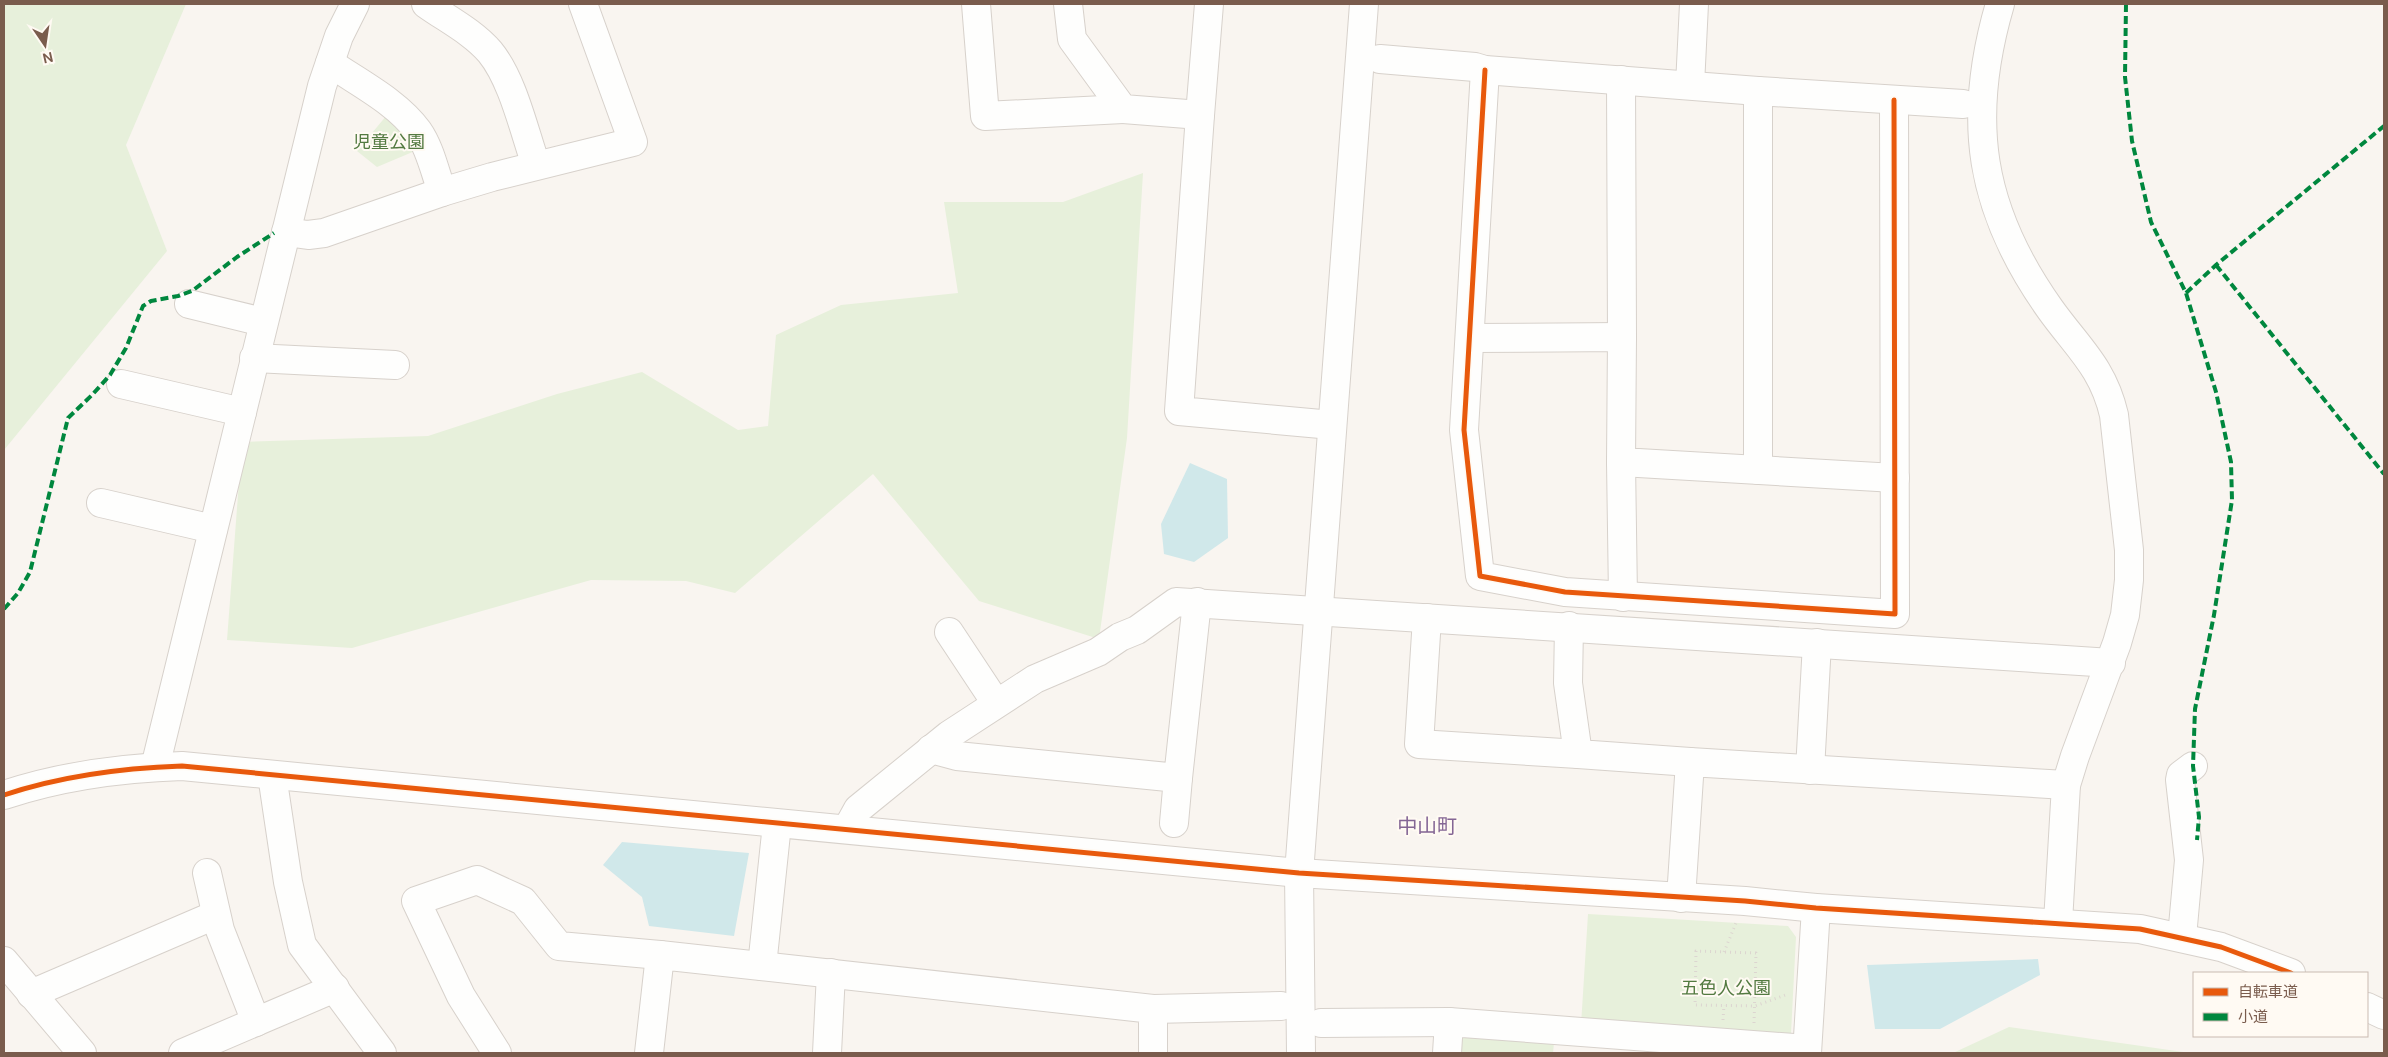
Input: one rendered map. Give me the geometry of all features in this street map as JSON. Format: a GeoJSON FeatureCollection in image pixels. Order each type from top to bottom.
{"type":"FeatureCollection","features":[{"type":"Feature","properties":{"kind":"street"},"geometry":{"type":"LineString","coordinates":[[155,767],[254,358],[330,63],[339,36],[355,4]]}},
{"type":"Feature","properties":{"kind":"street"},"geometry":{"type":"LineString","coordinates":[[426,4],[473,36],[490,52],[500,67],[536,165]]}},
{"type":"Feature","properties":{"kind":"street"},"geometry":{"type":"LineString","coordinates":[[286,232],[324,233],[442,192],[536,165],[633,142],[583,4]]}},
{"type":"Feature","properties":{"kind":"street"},"geometry":{"type":"LineString","coordinates":[[976,4],[985,116],[1123,109],[1200,115]]}},
{"type":"Feature","properties":{"kind":"street"},"geometry":{"type":"LineString","coordinates":[[1068,4],[1072,39],[1123,109]]}},
{"type":"Feature","properties":{"kind":"street"},"geometry":{"type":"LineString","coordinates":[[1210,4],[1200,115],[1179,411],[1332,425]]}},
{"type":"Feature","properties":{"kind":"street"},"geometry":{"type":"LineString","coordinates":[[1300,1053],[1299,873],[1364,4]]}},
{"type":"Feature","properties":{"kind":"street"},"geometry":{"type":"LineString","coordinates":[[1690,85],[1694,4]]}},
{"type":"Feature","properties":{"kind":"street"},"geometry":{"type":"LineString","coordinates":[[2000,4],[1984,71],[1981,113],[1986,164],[1996,210],[2033,284],[2101,375],[2109,394],[2114,414],[2129,550],[2129,580],[2125,615],[2112,663],[2075,756],[2066,785],[2058,922]]}},
{"type":"Feature","properties":{"kind":"street"},"geometry":{"type":"LineString","coordinates":[[1380,59],[1475,67],[1485,70],[1758,91],[1963,104]]}},
{"type":"Feature","properties":{"kind":"street"},"geometry":{"type":"LineString","coordinates":[[330,63],[393,106],[408,119],[425,146],[442,192]]}},
{"type":"Feature","properties":{"kind":"street"},"geometry":{"type":"LineString","coordinates":[[1485,70],[1464,430],[1480,576],[1565,592],[1623,597],[1895,614],[1894,100]]}},
{"type":"Feature","properties":{"kind":"street"},"geometry":{"type":"LineString","coordinates":[[1621,80],[1623,597]]}},
{"type":"Feature","properties":{"kind":"street"},"geometry":{"type":"LineString","coordinates":[[1758,91],[1758,470]]}},
{"type":"Feature","properties":{"kind":"street"},"geometry":{"type":"LineString","coordinates":[[189,304],[263,322]]}},
{"type":"Feature","properties":{"kind":"street"},"geometry":{"type":"LineString","coordinates":[[1470,338],[1622,337]]}},
{"type":"Feature","properties":{"kind":"street"},"geometry":{"type":"LineString","coordinates":[[254,358],[395,365]]}},
{"type":"Feature","properties":{"kind":"street"},"geometry":{"type":"LineString","coordinates":[[121,384],[242,412]]}},
{"type":"Feature","properties":{"kind":"street"},"geometry":{"type":"LineString","coordinates":[[1621,462],[1895,478]]}},
{"type":"Feature","properties":{"kind":"street"},"geometry":{"type":"LineString","coordinates":[[101,503],[213,529]]}},
{"type":"Feature","properties":{"kind":"street"},"geometry":{"type":"LineString","coordinates":[[846,829],[858,809],[931,748],[996,703],[1035,678],[1098,652],[1120,637],[1138,630],[1176,602],[1569,626],[2112,663]]}},
{"type":"Feature","properties":{"kind":"street"},"geometry":{"type":"LineString","coordinates":[[1174,823],[1197,602]]}},
{"type":"Feature","properties":{"kind":"street"},"geometry":{"type":"LineString","coordinates":[[1427,618],[1419,744],[2066,785]]}},
{"type":"Feature","properties":{"kind":"street"},"geometry":{"type":"LineString","coordinates":[[1569,626],[1568,683],[1578,754]]}},
{"type":"Feature","properties":{"kind":"street"},"geometry":{"type":"LineString","coordinates":[[949,632],[996,703]]}},
{"type":"Feature","properties":{"kind":"street"},"geometry":{"type":"LineString","coordinates":[[1810,770],[1817,643]]}},
{"type":"Feature","properties":{"kind":"street"},"geometry":{"type":"LineString","coordinates":[[931,748],[956,756],[1178,778]]}},
{"type":"Feature","properties":{"kind":"street"},"geometry":{"type":"LineString","coordinates":[[1681,898],[1690,762]]}},
{"type":"Feature","properties":{"kind":"street"},"geometry":{"type":"LineString","coordinates":[[4,795],[38,785],[94,774],[182,766],[1299,873],[1745,901],[1816,908],[2058,922],[2140,929],[2221,946],[2288,972]]}},
{"type":"Feature","properties":{"kind":"street"},"geometry":{"type":"LineString","coordinates":[[2182,937],[2189,860],[2180,780],[2181,775],[2193,766]]}},
{"type":"Feature","properties":{"kind":"street"},"geometry":{"type":"LineString","coordinates":[[272,775],[288,882],[302,945],[382,1053]]}},
{"type":"Feature","properties":{"kind":"street"},"geometry":{"type":"LineString","coordinates":[[762,966],[777,824]]}},
{"type":"Feature","properties":{"kind":"street"},"geometry":{"type":"LineString","coordinates":[[207,873],[215,915],[256,1022]]}},
{"type":"Feature","properties":{"kind":"street"},"geometry":{"type":"LineString","coordinates":[[497,1053],[461,996],[416,901],[477,880],[523,901],[559,946],[831,973],[1153,1009],[1281,1006]]}},
{"type":"Feature","properties":{"kind":"street"},"geometry":{"type":"LineString","coordinates":[[1320,1023],[1450,1022],[1807,1051],[1816,908]]}},
{"type":"Feature","properties":{"kind":"street"},"geometry":{"type":"LineString","coordinates":[[31,994],[215,915]]}},
{"type":"Feature","properties":{"kind":"street"},"geometry":{"type":"LineString","coordinates":[[649,1053],[660,955]]}},
{"type":"Feature","properties":{"kind":"street"},"geometry":{"type":"LineString","coordinates":[[4,961],[82,1053]]}},
{"type":"Feature","properties":{"kind":"street"},"geometry":{"type":"LineString","coordinates":[[827,1053],[831,973]]}},
{"type":"Feature","properties":{"kind":"street"},"geometry":{"type":"LineString","coordinates":[[183,1053],[335,988]]}},
{"type":"Feature","properties":{"kind":"street"},"geometry":{"type":"LineString","coordinates":[[2368,1007],[2384,1015]]}},
{"type":"Feature","properties":{"kind":"street"},"geometry":{"type":"LineString","coordinates":[[1153,1009],[1153,1053]]}},
{"type":"Feature","properties":{"kind":"street"},"geometry":{"type":"LineString","coordinates":[[1447,1053],[1450,1022]]}},
{"type":"Feature","properties":{"kind":"path"},"geometry":{"type":"LineString","coordinates":[[1724,952],[1745,901]]}},
{"type":"Feature","properties":{"kind":"path"},"geometry":{"type":"LineString","coordinates":[[1755,1006],[1756,954],[1696,951],[1695,1005],[1755,1006],[1811,986]]}},
{"type":"Feature","properties":{"kind":"green space"},"geometry":{"type":"Polygon","coordinates":[[[4,4],[186,4],[126,145],[167,251],[4,450],[4,4]]]}},
{"type":"Feature","properties":{"kind":"green space","name":"児童公園"},"geometry":{"type":"Polygon","coordinates":[[[387,115],[399,124],[415,151],[377,167],[357,151],[387,115]]]}},
{"type":"Feature","properties":{"kind":"green space"},"geometry":{"type":"Polygon","coordinates":[[[1143,173],[1127,438],[1099,639],[979,601],[873,474],[735,593],[686,581],[591,580],[352,648],[227,640],[242,442],[428,436],[557,394],[642,372],[738,430],[768,426],[776,335],[841,305],[958,293],[944,202],[1063,202],[1143,173]]]}},
{"type":"Feature","properties":{"kind":"green space","name":"五色人公園"},"geometry":{"type":"Polygon","coordinates":[[[1588,914],[1788,926],[1796,937],[1790,1053],[1677,1053],[1678,1033],[1581,1025],[1588,914]]]}},
{"type":"Feature","properties":{"kind":"green space"},"geometry":{"type":"Polygon","coordinates":[[[2009,1027],[2190,1053],[1953,1053],[2009,1027]]]}},
{"type":"Feature","properties":{"kind":"green space"},"geometry":{"type":"Polygon","coordinates":[[[1466,1036],[1554,1043],[1553,1053],[1458,1053],[1457,1041],[1466,1036]]]}},
{"type":"Feature","properties":{"kind":"water"},"geometry":{"type":"Polygon","coordinates":[[[1190,463],[1227,479],[1228,538],[1194,562],[1164,554],[1161,524],[1190,463]]]}},
{"type":"Feature","properties":{"kind":"water"},"geometry":{"type":"Polygon","coordinates":[[[622,842],[749,853],[734,936],[649,926],[642,897],[603,865],[622,842]]]}},
{"type":"Feature","properties":{"kind":"water"},"geometry":{"type":"Polygon","coordinates":[[[2038,959],[2040,975],[1940,1029],[1875,1029],[1867,965],[2038,959]]]}},
{"type":"Feature","properties":{"kind":"marked path"},"geometry":{"type":"LineString","coordinates":[[2126,4],[2125,77],[2132,141],[2151,222],[2186,293],[2216,392],[2231,462],[2232,500],[2214,615],[2195,709],[2193,766],[2199,817],[2197,840]]}},
{"type":"Feature","properties":{"kind":"marked path"},"geometry":{"type":"LineString","coordinates":[[2186,293],[2216,265],[2384,126]]}},
{"type":"Feature","properties":{"kind":"marked path"},"geometry":{"type":"LineString","coordinates":[[4,609],[18,593],[30,572],[68,418],[110,375],[126,348],[143,306],[151,301],[178,296],[192,291],[237,257],[274,233]]}},
{"type":"Feature","properties":{"kind":"marked path"},"geometry":{"type":"LineString","coordinates":[[2216,265],[2384,474]]}},
{"type":"Feature","properties":{"kind":"cycle path"},"geometry":{"type":"LineString","coordinates":[[1485,70],[1464,430],[1480,576],[1565,592],[1895,614],[1894,100]]}},
{"type":"Feature","properties":{"kind":"cycle path"},"geometry":{"type":"LineString","coordinates":[[4,795],[26,788],[92,774],[182,766],[1299,873],[1745,901],[1816,908],[2140,929],[2221,947],[2288,972]]}},
{"type":"Feature","properties":{"kind":"district","name":"中山町"},"geometry":{"type":"Point","coordinates":[1427,826]}}]}
